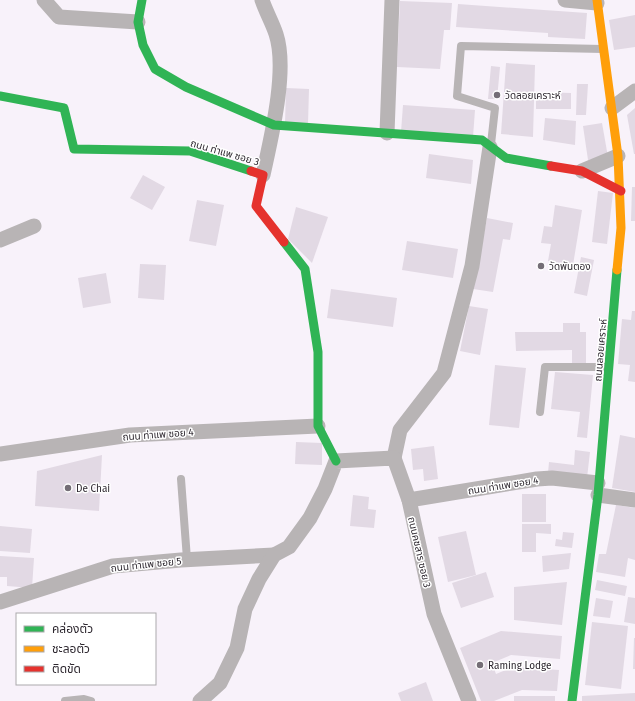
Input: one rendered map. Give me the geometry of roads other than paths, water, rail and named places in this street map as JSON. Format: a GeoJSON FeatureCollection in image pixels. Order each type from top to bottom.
{"type":"FeatureCollection","features":[{"type":"Feature","properties":{"kind":"street"},"geometry":{"type":"LineString","coordinates":[[44,0],[59,17],[138,22]]}},
{"type":"Feature","properties":{"kind":"street"},"geometry":{"type":"LineString","coordinates":[[142,0],[138,22],[143,45],[155,69],[186,87],[274,125],[482,140],[506,158],[582,171],[621,191]]}},
{"type":"Feature","properties":{"kind":"street"},"geometry":{"type":"LineString","coordinates":[[262,0],[277,35],[280,62],[274,125],[263,175]]}},
{"type":"Feature","properties":{"kind":"street"},"geometry":{"type":"LineString","coordinates":[[387,133],[392,0]]}},
{"type":"Feature","properties":{"kind":"street"},"geometry":{"type":"LineString","coordinates":[[565,0],[597,2]]}},
{"type":"Feature","properties":{"kind":"street","name":"ถนนลอยเคราะห์"},"geometry":{"type":"LineString","coordinates":[[572,701],[598,489],[610,367],[628,229],[621,191],[612,108],[597,2]]}},
{"type":"Feature","properties":{"kind":"street"},"geometry":{"type":"LineString","coordinates":[[612,108],[635,91]]}},
{"type":"Feature","properties":{"kind":"street","name":"ถนน ท่าแพ ซอย 3"},"geometry":{"type":"LineString","coordinates":[[0,96],[64,108],[74,149],[190,151],[263,175],[256,206],[305,269],[318,352],[318,426],[336,461]]}},
{"type":"Feature","properties":{"kind":"street"},"geometry":{"type":"LineString","coordinates":[[200,701],[220,683],[237,648],[245,609],[259,579],[274,555],[289,547],[310,518],[325,489],[336,461],[394,458],[400,430],[444,373],[472,266],[490,147]]}},
{"type":"Feature","properties":{"kind":"street"},"geometry":{"type":"LineString","coordinates":[[582,171],[618,156]]}},
{"type":"Feature","properties":{"kind":"street"},"geometry":{"type":"LineString","coordinates":[[0,240],[34,226]]}},
{"type":"Feature","properties":{"kind":"street","name":"ถนน ท่าแพ ซอย 4"},"geometry":{"type":"LineString","coordinates":[[0,454],[130,435],[318,426]]}},
{"type":"Feature","properties":{"kind":"street","name":"ถนนคชสาร ซอย 3"},"geometry":{"type":"LineString","coordinates":[[394,458],[409,500],[434,614],[468,701]]}},
{"type":"Feature","properties":{"kind":"street","name":"ถนน ท่าแพ ซอย 4"},"geometry":{"type":"LineString","coordinates":[[409,500],[537,479],[552,478],[635,500]]}},
{"type":"Feature","properties":{"kind":"street","name":"ถนน ท่าแพ ซอย 5"},"geometry":{"type":"LineString","coordinates":[[0,602],[113,566],[187,559],[274,555]]}},
{"type":"Feature","properties":{"kind":"lane"},"geometry":{"type":"LineString","coordinates":[[490,147],[495,108],[457,96],[461,46],[603,49]]}},
{"type":"Feature","properties":{"kind":"lane"},"geometry":{"type":"LineString","coordinates":[[540,412],[545,367],[610,367]]}},
{"type":"Feature","properties":{"kind":"lane"},"geometry":{"type":"LineString","coordinates":[[181,479],[187,559]]}},
{"type":"Feature","properties":{"kind":"lane"},"geometry":{"type":"LineString","coordinates":[[65,701],[84,699],[91,701]]}},
{"type":"Feature","properties":{"kind":"place","name":"วัดลอยเคราะห์"},"geometry":{"type":"Point","coordinates":[497,95]}},
{"type":"Feature","properties":{"kind":"place","name":"วัดพันตอง"},"geometry":{"type":"Point","coordinates":[541,266]}},
{"type":"Feature","properties":{"kind":"place","name":"De Chai"},"geometry":{"type":"Point","coordinates":[68,488]}},
{"type":"Feature","properties":{"kind":"place","name":"Raming Lodge"},"geometry":{"type":"Point","coordinates":[480,665]}}]}
